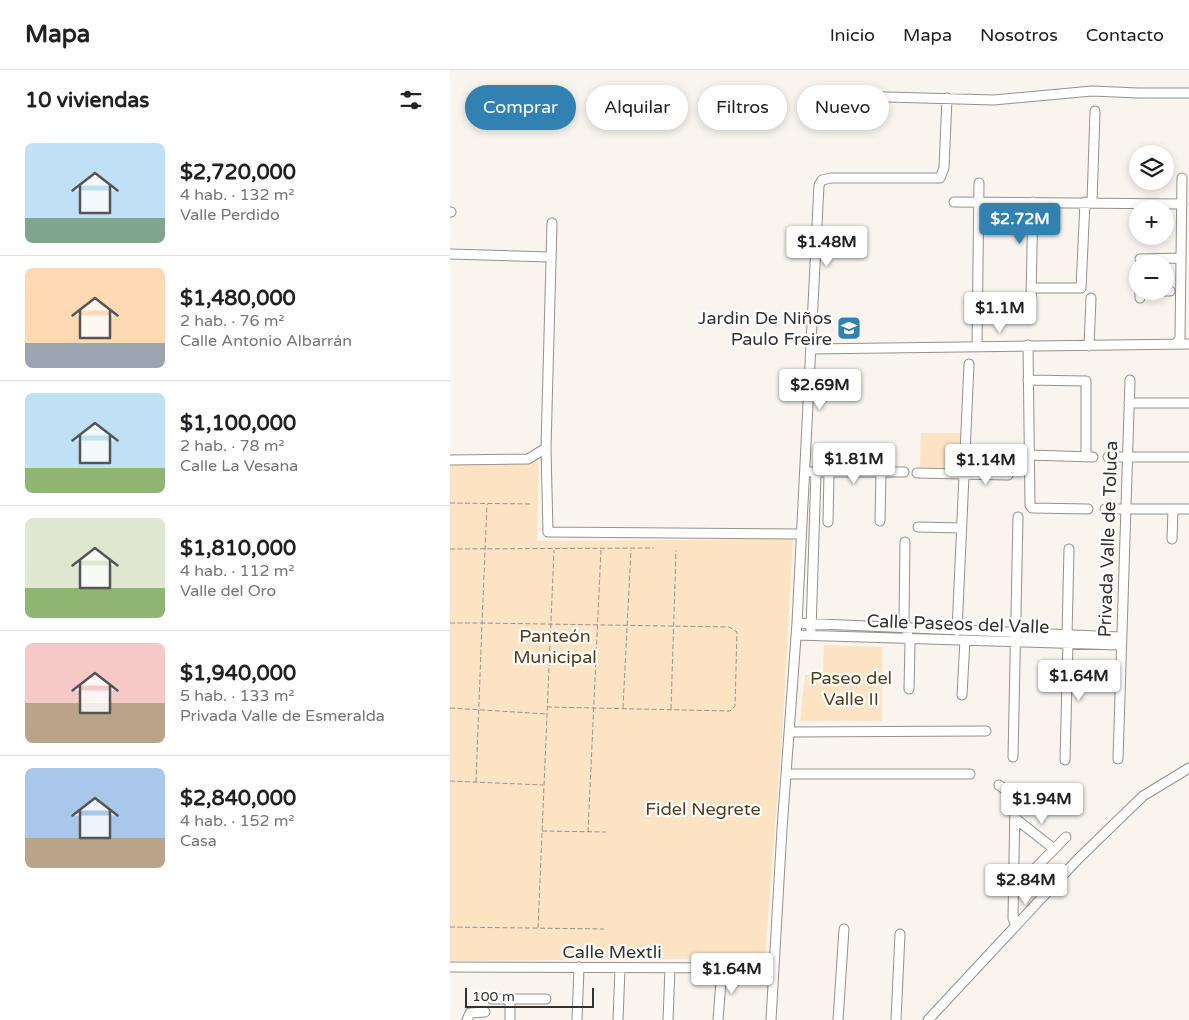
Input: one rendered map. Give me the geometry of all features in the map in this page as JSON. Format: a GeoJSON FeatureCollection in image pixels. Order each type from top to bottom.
{"type":"FeatureCollection","features":[{"type":"Feature","properties":{"kind":"street"},"geometry":{"type":"LineString","coordinates":[[889,97],[994,100],[1092,90],[1138,93],[1189,93]]}},
{"type":"Feature","properties":{"kind":"street"},"geometry":{"type":"LineString","coordinates":[[771,1020],[797,623],[818,194],[822,180],[831,178],[937,179],[942,175],[947,98]]}},
{"type":"Feature","properties":{"kind":"street"},"geometry":{"type":"LineString","coordinates":[[1033,202],[1031,293],[1081,288],[1095,111]]}},
{"type":"Feature","properties":{"kind":"street"},"geometry":{"type":"LineString","coordinates":[[1176,344],[1180,338],[1182,178]]}},
{"type":"Feature","properties":{"kind":"street"},"geometry":{"type":"LineString","coordinates":[[977,346],[979,183]]}},
{"type":"Feature","properties":{"kind":"street"},"geometry":{"type":"LineString","coordinates":[[954,202],[1182,204]]}},
{"type":"Feature","properties":{"kind":"street"},"geometry":{"type":"LineString","coordinates":[[552,223],[546,448],[546,525],[549,533],[801,534]]}},
{"type":"Feature","properties":{"kind":"street"},"geometry":{"type":"LineString","coordinates":[[450,254],[551,257]]}},
{"type":"Feature","properties":{"kind":"street"},"geometry":{"type":"LineString","coordinates":[[1174,258],[1181,258]]}},
{"type":"Feature","properties":{"kind":"street"},"geometry":{"type":"LineString","coordinates":[[1089,346],[1091,298]]}},
{"type":"Feature","properties":{"kind":"street"},"geometry":{"type":"LineString","coordinates":[[811,349],[1189,344]]}},
{"type":"Feature","properties":{"kind":"street"},"geometry":{"type":"LineString","coordinates":[[1028,345],[1030,507],[1088,509]]}},
{"type":"Feature","properties":{"kind":"street"},"geometry":{"type":"LineString","coordinates":[[957,631],[969,364]]}},
{"type":"Feature","properties":{"kind":"street"},"geometry":{"type":"LineString","coordinates":[[1028,380],[1086,381],[1089,457],[1030,455]]}},
{"type":"Feature","properties":{"kind":"street","name":"Privada Valle de Toluca"},"geometry":{"type":"LineString","coordinates":[[1118,760],[1120,641],[1130,380]]}},
{"type":"Feature","properties":{"kind":"street"},"geometry":{"type":"LineString","coordinates":[[1129,402],[1189,403]]}},
{"type":"Feature","properties":{"kind":"street"},"geometry":{"type":"LineString","coordinates":[[450,460],[528,459],[546,448]]}},
{"type":"Feature","properties":{"kind":"street"},"geometry":{"type":"LineString","coordinates":[[1108,457],[1189,457]]}},
{"type":"Feature","properties":{"kind":"street"},"geometry":{"type":"LineString","coordinates":[[804,472],[904,472]]}},
{"type":"Feature","properties":{"kind":"street"},"geometry":{"type":"LineString","coordinates":[[811,635],[816,472]]}},
{"type":"Feature","properties":{"kind":"street"},"geometry":{"type":"LineString","coordinates":[[880,521],[881,472]]}},
{"type":"Feature","properties":{"kind":"street"},"geometry":{"type":"LineString","coordinates":[[828,522],[829,473]]}},
{"type":"Feature","properties":{"kind":"street"},"geometry":{"type":"LineString","coordinates":[[917,473],[1008,475]]}},
{"type":"Feature","properties":{"kind":"street"},"geometry":{"type":"LineString","coordinates":[[1105,509],[1189,509]]}},
{"type":"Feature","properties":{"kind":"street"},"geometry":{"type":"LineString","coordinates":[[1172,539],[1173,509]]}},
{"type":"Feature","properties":{"kind":"street"},"geometry":{"type":"LineString","coordinates":[[1013,757],[1018,518]]}},
{"type":"Feature","properties":{"kind":"street"},"geometry":{"type":"LineString","coordinates":[[918,527],[961,528]]}},
{"type":"Feature","properties":{"kind":"street"},"geometry":{"type":"LineString","coordinates":[[905,542],[905,629],[908,638],[909,689]]}},
{"type":"Feature","properties":{"kind":"street"},"geometry":{"type":"LineString","coordinates":[[1065,760],[1069,549]]}},
{"type":"Feature","properties":{"kind":"street","name":"Calle Paseos del Valle"},"geometry":{"type":"LineString","coordinates":[[797,623],[957,631],[1015,637],[1120,641]]}},
{"type":"Feature","properties":{"kind":"street","name":"Calle Paseos del Valle"},"geometry":{"type":"LineString","coordinates":[[796,635],[965,640],[1015,637]]}},
{"type":"Feature","properties":{"kind":"street"},"geometry":{"type":"LineString","coordinates":[[962,696],[965,640]]}},
{"type":"Feature","properties":{"kind":"street"},"geometry":{"type":"LineString","coordinates":[[789,732],[986,731]]}},
{"type":"Feature","properties":{"kind":"street"},"geometry":{"type":"LineString","coordinates":[[928,1020],[1078,859],[1143,796],[1189,768]]}},
{"type":"Feature","properties":{"kind":"street"},"geometry":{"type":"LineString","coordinates":[[786,774],[970,774]]}},
{"type":"Feature","properties":{"kind":"street"},"geometry":{"type":"LineString","coordinates":[[999,785],[1015,798],[1013,918],[1016,926]]}},
{"type":"Feature","properties":{"kind":"street"},"geometry":{"type":"LineString","coordinates":[[1016,819],[1054,849]]}},
{"type":"Feature","properties":{"kind":"street"},"geometry":{"type":"LineString","coordinates":[[1014,890],[1066,837]]}},
{"type":"Feature","properties":{"kind":"street"},"geometry":{"type":"LineString","coordinates":[[838,1020],[844,929]]}},
{"type":"Feature","properties":{"kind":"street"},"geometry":{"type":"LineString","coordinates":[[896,1020],[900,934]]}},
{"type":"Feature","properties":{"kind":"street","name":"Calle Mextli"},"geometry":{"type":"LineString","coordinates":[[450,967],[774,968]]}},
{"type":"Feature","properties":{"kind":"street"},"geometry":{"type":"LineString","coordinates":[[577,1020],[579,967]]}},
{"type":"Feature","properties":{"kind":"street"},"geometry":{"type":"LineString","coordinates":[[618,1020],[620,968]]}},
{"type":"Feature","properties":{"kind":"street"},"geometry":{"type":"LineString","coordinates":[[668,1020],[670,968]]}},
{"type":"Feature","properties":{"kind":"street"},"geometry":{"type":"LineString","coordinates":[[718,1020],[722,968]]}},
{"type":"Feature","properties":{"kind":"street"},"geometry":{"type":"LineString","coordinates":[[492,999],[546,999]]}},
{"type":"Feature","properties":{"kind":"street"},"geometry":{"type":"LineString","coordinates":[[510,999],[510,1020]]}},
{"type":"Feature","properties":{"kind":"street"},"geometry":{"type":"LineString","coordinates":[[467,1020],[470,1013],[485,1012]]}},
{"type":"Feature","properties":{"kind":"path"},"geometry":{"type":"LineString","coordinates":[[450,503],[532,504]]}},
{"type":"Feature","properties":{"kind":"path"},"geometry":{"type":"LineString","coordinates":[[476,782],[487,504]]}},
{"type":"Feature","properties":{"kind":"path"},"geometry":{"type":"LineString","coordinates":[[450,549],[554,550],[654,548]]}},
{"type":"Feature","properties":{"kind":"path"},"geometry":{"type":"LineString","coordinates":[[588,832],[601,549]]}},
{"type":"Feature","properties":{"kind":"path"},"geometry":{"type":"LineString","coordinates":[[623,709],[631,549]]}},
{"type":"Feature","properties":{"kind":"path"},"geometry":{"type":"LineString","coordinates":[[538,928],[554,550]]}},
{"type":"Feature","properties":{"kind":"path"},"geometry":{"type":"LineString","coordinates":[[671,710],[676,550]]}},
{"type":"Feature","properties":{"kind":"path"},"geometry":{"type":"LineString","coordinates":[[450,623],[730,627],[736,630],[734,708],[726,711],[548,707]]}},
{"type":"Feature","properties":{"kind":"path"},"geometry":{"type":"LineString","coordinates":[[450,708],[548,714]]}},
{"type":"Feature","properties":{"kind":"path"},"geometry":{"type":"LineString","coordinates":[[450,781],[544,785]]}},
{"type":"Feature","properties":{"kind":"path"},"geometry":{"type":"LineString","coordinates":[[541,832],[606,832]]}},
{"type":"Feature","properties":{"kind":"path"},"geometry":{"type":"LineString","coordinates":[[450,927],[604,929]]}},
{"type":"Feature","properties":{"kind":"green space"},"geometry":{"type":"Polygon","coordinates":[[[921,433],[961,433],[960,468],[920,467],[921,433]]]}},
{"type":"Feature","properties":{"kind":"green space","name":"Panteón Municipal"},"geometry":{"type":"Polygon","coordinates":[[[539,460],[537,541],[793,539],[783,722],[765,958],[450,961],[450,463],[539,460]]]}},
{"type":"Feature","properties":{"kind":"green space","name":"Paseo del Valle II"},"geometry":{"type":"Polygon","coordinates":[[[824,645],[882,647],[882,721],[800,721],[805,675],[823,675],[824,645]]]}},
{"type":"Feature","properties":{"kind":"place","name":"Jardin De Niños Paulo Freire"},"geometry":{"type":"Point","coordinates":[849,328]}},
{"type":"Feature","properties":{"kind":"park label","name":"Fidel Negrete"},"geometry":{"type":"Point","coordinates":[703,809]}}]}
